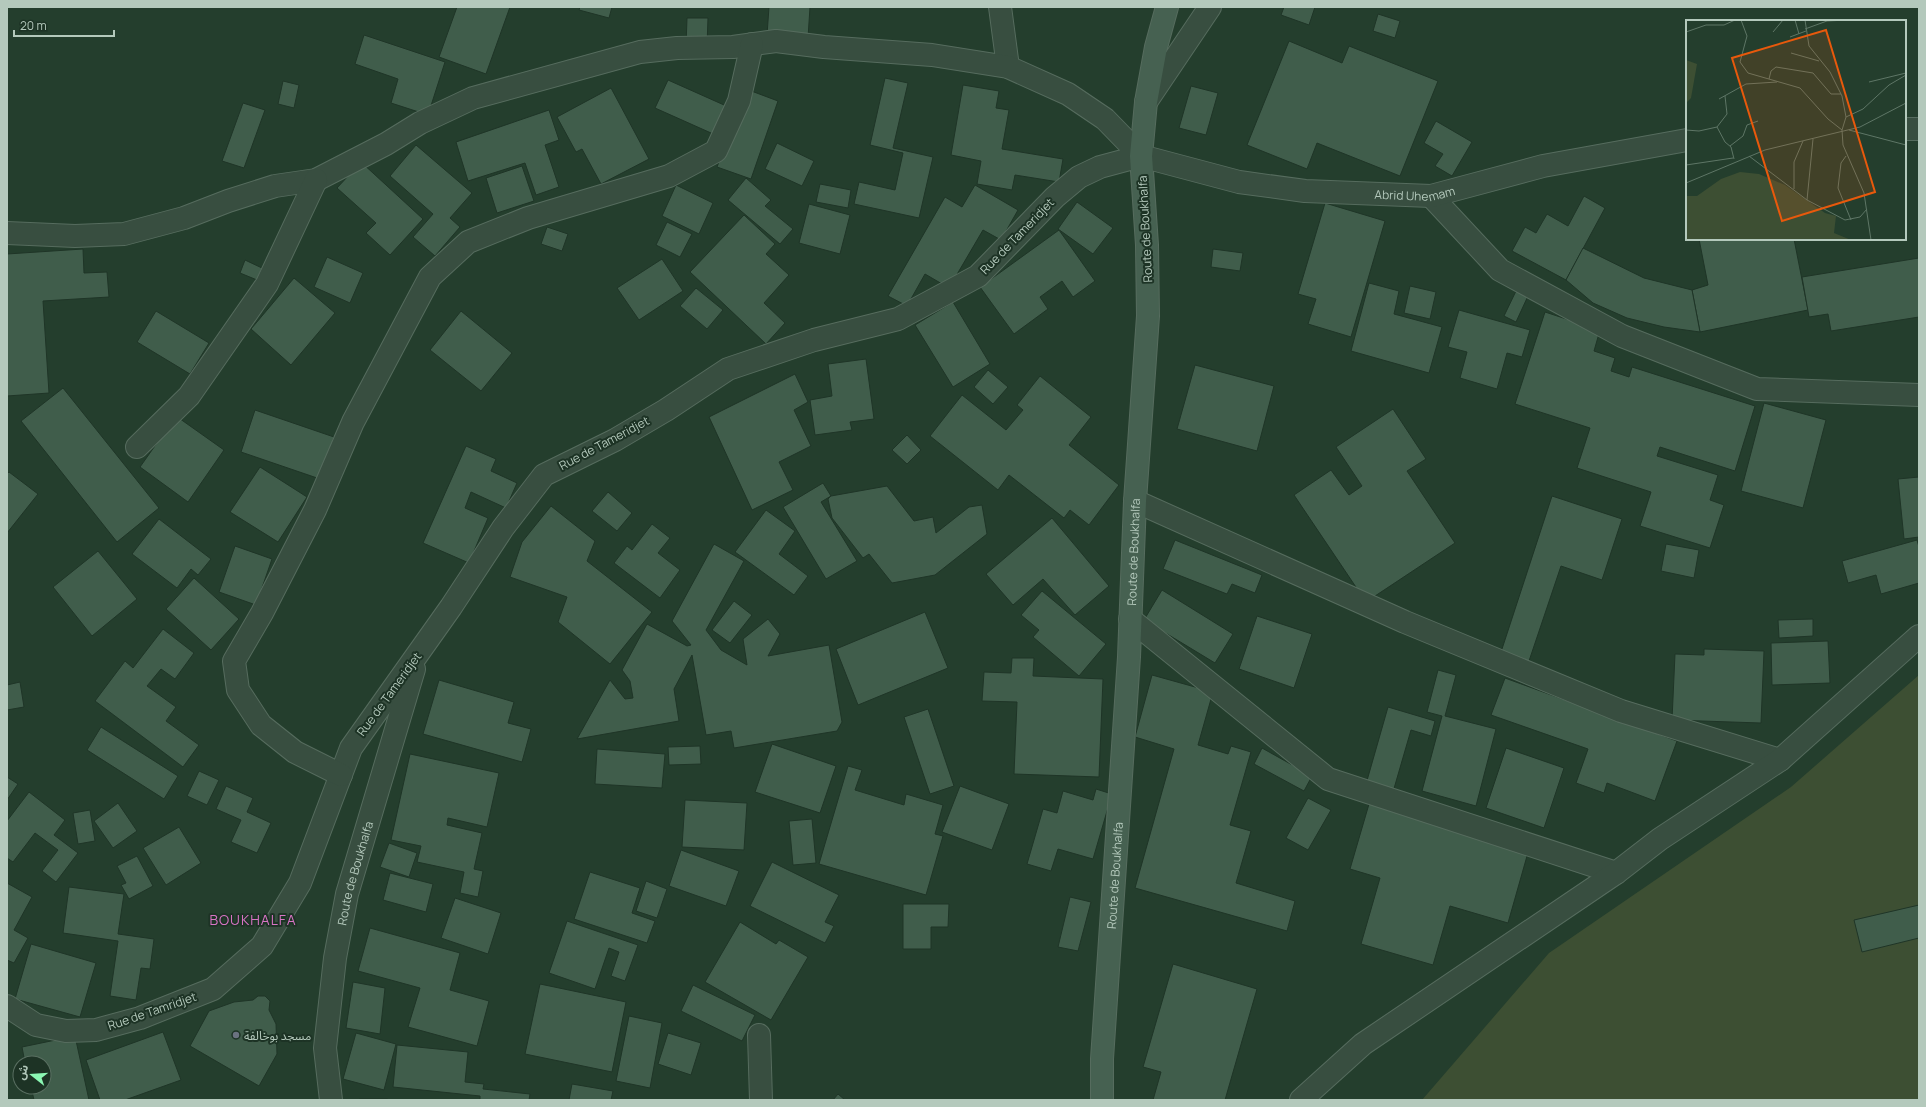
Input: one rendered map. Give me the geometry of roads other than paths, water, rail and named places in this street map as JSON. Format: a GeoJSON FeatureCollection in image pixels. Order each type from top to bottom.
{"type":"FeatureCollection","features":[{"type":"Feature","properties":{"kind":"main road","name":"Route de Boukhalfa"},"geometry":{"type":"LineString","coordinates":[[1102,1100],[1102,1059],[1130,619],[1135,501],[1148,316],[1147,245],[1141,156],[1146,102],[1156,47],[1167,7]]}},
{"type":"Feature","properties":{"kind":"street"},"geometry":{"type":"LineString","coordinates":[[1000,7],[1008,67]]}},
{"type":"Feature","properties":{"kind":"street"},"geometry":{"type":"LineString","coordinates":[[1146,102],[1210,7]]}},
{"type":"Feature","properties":{"kind":"street"},"geometry":{"type":"LineString","coordinates":[[7,233],[75,236],[124,234],[184,218],[228,200],[275,186],[316,180],[386,144],[420,124],[473,98],[640,52],[776,41],[824,47],[932,55],[1008,67],[1068,94],[1105,119],[1141,156]]}},
{"type":"Feature","properties":{"kind":"street"},"geometry":{"type":"LineString","coordinates":[[341,775],[295,752],[261,725],[238,690],[234,661],[262,613],[315,510],[353,422],[430,278],[468,242],[528,218],[669,176],[716,151],[739,101],[752,44]]}},
{"type":"Feature","properties":{"kind":"street"},"geometry":{"type":"LineString","coordinates":[[1906,129],[1919,129]]}},
{"type":"Feature","properties":{"kind":"street","name":"Abrid Uhemam"},"geometry":{"type":"LineString","coordinates":[[1141,156],[1239,182],[1305,191],[1431,196],[1543,166],[1686,140]]}},
{"type":"Feature","properties":{"kind":"street","name":"Rue de Tameridjet"},"geometry":{"type":"LineString","coordinates":[[262,946],[300,883],[351,748],[451,607],[503,528],[544,475],[615,440],[653,418],[728,369],[814,340],[898,319],[971,280],[984,271],[1055,197],[1080,177],[1100,167],[1141,156]]}},
{"type":"Feature","properties":{"kind":"street"},"geometry":{"type":"LineString","coordinates":[[137,447],[189,396],[267,284],[316,180]]}},
{"type":"Feature","properties":{"kind":"street"},"geometry":{"type":"LineString","coordinates":[[1431,196],[1500,270],[1622,336],[1757,389],[1919,395]]}},
{"type":"Feature","properties":{"kind":"street"},"geometry":{"type":"LineString","coordinates":[[1135,501],[1405,622],[1621,711],[1780,760]]}},
{"type":"Feature","properties":{"kind":"street"},"geometry":{"type":"LineString","coordinates":[[1130,619],[1328,779],[1616,873]]}},
{"type":"Feature","properties":{"kind":"street"},"geometry":{"type":"LineString","coordinates":[[1301,1100],[1363,1044],[1616,873],[1660,839],[1780,760],[1919,636]]}},
{"type":"Feature","properties":{"kind":"street","name":"Route de Boukhalfa"},"geometry":{"type":"LineString","coordinates":[[332,1100],[325,1048],[335,958],[346,901],[419,652]]}},
{"type":"Feature","properties":{"kind":"street","name":"Rue de Tamridjet"},"geometry":{"type":"LineString","coordinates":[[7,1006],[36,1025],[66,1031],[96,1030],[140,1018],[213,989],[262,946]]}},
{"type":"Feature","properties":{"kind":"street"},"geometry":{"type":"LineString","coordinates":[[759,1035],[761,1100]]}},
{"type":"Feature","properties":{"kind":"place","name":"مسجد بوخالفة"},"geometry":{"type":"Point","coordinates":[236,1035]}},
{"type":"Feature","properties":{"kind":"district","name":"BOUKHALFA"},"geometry":{"type":"Point","coordinates":[253,919]}}]}
